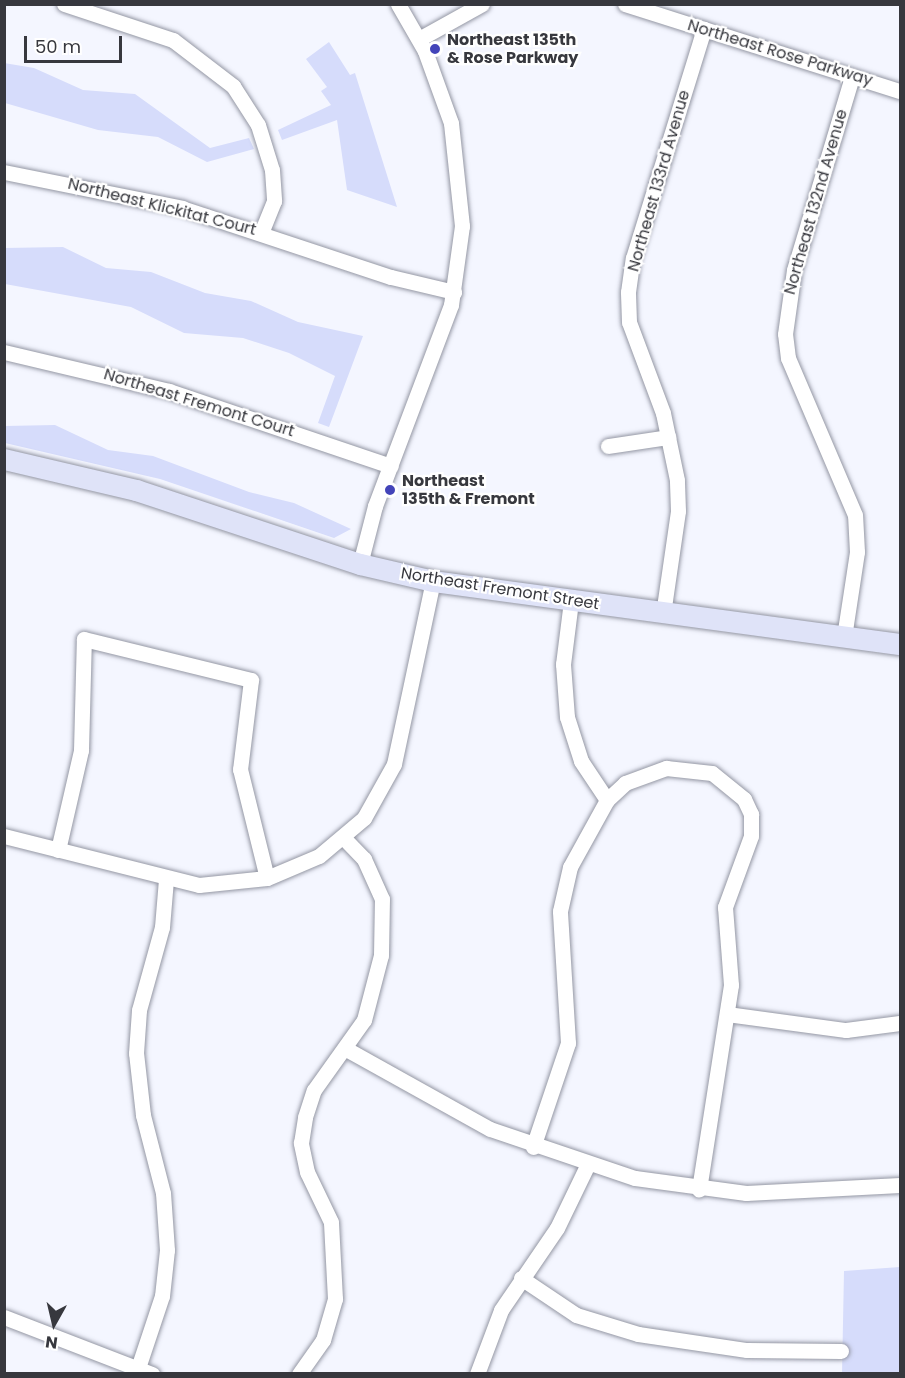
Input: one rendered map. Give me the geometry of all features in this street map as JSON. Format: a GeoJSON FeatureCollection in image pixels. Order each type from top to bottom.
{"type":"FeatureCollection","features":[{"type":"Feature","properties":{"kind":"street"},"geometry":{"type":"LineString","coordinates":[[64,4],[173,40],[233,86],[258,125],[272,170],[274,201],[262,231]]}},
{"type":"Feature","properties":{"kind":"street"},"geometry":{"type":"LineString","coordinates":[[360,564],[391,466],[454,292],[462,226],[458,156],[442,93],[419,39],[398,4]]}},
{"type":"Feature","properties":{"kind":"street"},"geometry":{"type":"LineString","coordinates":[[419,39],[482,4]]}},
{"type":"Feature","properties":{"kind":"street","name":"Northeast Rose Parkway"},"geometry":{"type":"LineString","coordinates":[[625,4],[900,91]]}},
{"type":"Feature","properties":{"kind":"street","name":"Northeast 133rd Avenue"},"geometry":{"type":"LineString","coordinates":[[663,614],[678,511],[668,437],[637,352],[628,292],[633,258],[704,29]]}},
{"type":"Feature","properties":{"kind":"street","name":"Northeast 132nd Avenue"},"geometry":{"type":"LineString","coordinates":[[844,637],[857,552],[855,515],[788,358],[785,334],[794,270],[852,77]]}},
{"type":"Feature","properties":{"kind":"street","name":"Northeast Klickitat Court"},"geometry":{"type":"LineString","coordinates":[[4,172],[115,192],[262,231],[391,277],[454,292]]}},
{"type":"Feature","properties":{"kind":"street","name":"Northeast Fremont Court"},"geometry":{"type":"LineString","coordinates":[[4,352],[180,394],[391,466]]}},
{"type":"Feature","properties":{"kind":"street"},"geometry":{"type":"LineString","coordinates":[[608,446],[668,437]]}},
{"type":"Feature","properties":{"kind":"street","name":"Northeast Fremont Street"},"geometry":{"type":"LineString","coordinates":[[4,459],[136,490],[360,564],[433,581],[663,614],[900,644]]}},
{"type":"Feature","properties":{"kind":"street"},"geometry":{"type":"LineString","coordinates":[[4,836],[166,879],[223,886],[267,878],[344,838],[364,818],[394,764],[433,581]]}},
{"type":"Feature","properties":{"kind":"street"},"geometry":{"type":"LineString","coordinates":[[570,601],[563,664],[567,717],[581,761],[607,800]]}},
{"type":"Feature","properties":{"kind":"street"},"geometry":{"type":"LineString","coordinates":[[58,850],[81,750],[84,639],[251,680],[240,769],[267,878]]}},
{"type":"Feature","properties":{"kind":"street"},"geometry":{"type":"LineString","coordinates":[[533,1147],[568,1043],[560,911],[570,867],[607,800],[645,772],[689,768],[732,784],[751,814],[752,836],[725,907],[731,985],[699,1190]]}},
{"type":"Feature","properties":{"kind":"street"},"geometry":{"type":"LineString","coordinates":[[299,1374],[323,1340],[335,1299],[331,1222],[307,1172],[301,1143],[314,1090],[348,1050],[375,991],[384,926],[374,876],[344,838]]}},
{"type":"Feature","properties":{"kind":"street"},"geometry":{"type":"LineString","coordinates":[[4,1317],[145,1371],[165,1272],[163,1193],[143,1115],[136,1053],[166,879]]}},
{"type":"Feature","properties":{"kind":"street"},"geometry":{"type":"LineString","coordinates":[[727,1014],[846,1030],[900,1023]]}},
{"type":"Feature","properties":{"kind":"street"},"geometry":{"type":"LineString","coordinates":[[348,1050],[453,1110],[533,1147],[587,1166],[699,1190],[794,1194],[900,1185]]}},
{"type":"Feature","properties":{"kind":"street"},"geometry":{"type":"LineString","coordinates":[[477,1374],[490,1333],[521,1278],[558,1228],[587,1166]]}},
{"type":"Feature","properties":{"kind":"street"},"geometry":{"type":"LineString","coordinates":[[521,1278],[576,1315],[638,1334],[747,1350],[841,1351]]}},
{"type":"Feature","properties":{"kind":"shaded area"},"geometry":{"type":"Polygon","coordinates":[[[329,42],[350,75],[355,73],[397,207],[347,190],[337,120],[282,140],[278,130],[331,105],[321,91],[327,87],[306,59],[329,42]]]}},
{"type":"Feature","properties":{"kind":"shaded area"},"geometry":{"type":"Polygon","coordinates":[[[4,63],[34,68],[83,90],[135,94],[210,148],[249,138],[254,149],[207,162],[158,137],[98,130],[5,103],[4,63]]]}},
{"type":"Feature","properties":{"kind":"shaded area"},"geometry":{"type":"Polygon","coordinates":[[[63,247],[106,268],[151,272],[205,293],[251,301],[298,322],[363,336],[329,427],[318,423],[335,376],[289,353],[243,338],[184,333],[131,307],[5,284],[5,248],[63,247]]]}},
{"type":"Feature","properties":{"kind":"shaded area"},"geometry":{"type":"Polygon","coordinates":[[[55,425],[108,450],[153,456],[249,492],[294,503],[351,529],[334,538],[160,479],[5,443],[5,426],[55,425]]]}},
{"type":"Feature","properties":{"kind":"shaded area"},"geometry":{"type":"Polygon","coordinates":[[[900,1267],[900,1373],[842,1374],[844,1271],[900,1267]]]}},
{"type":"Feature","properties":{"kind":"place","name":"Northeast 135th & Rose Parkway"},"geometry":{"type":"Point","coordinates":[435,49]}},
{"type":"Feature","properties":{"kind":"place","name":"Northeast 135th & Fremont"},"geometry":{"type":"Point","coordinates":[390,490]}}]}
